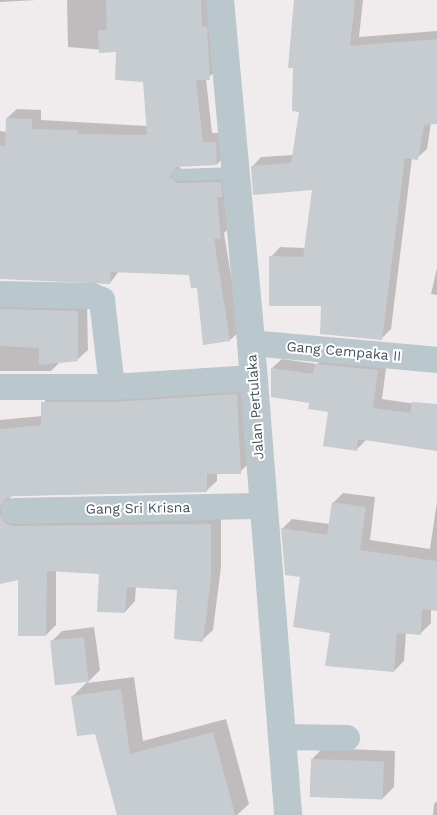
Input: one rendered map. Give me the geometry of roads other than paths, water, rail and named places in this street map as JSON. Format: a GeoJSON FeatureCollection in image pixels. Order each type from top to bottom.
{"type":"FeatureCollection","features":[{"type":"Feature","properties":{"kind":"street","name":"Jalan Pertulaka"},"geometry":{"type":"LineString","coordinates":[[220,0],[251,343],[288,815]]}},
{"type":"Feature","properties":{"kind":"street"},"geometry":{"type":"LineString","coordinates":[[0,294],[92,296],[102,300],[112,388]]}},
{"type":"Feature","properties":{"kind":"street","name":"Gang Cempaka II"},"geometry":{"type":"LineString","coordinates":[[251,343],[437,360]]}},
{"type":"Feature","properties":{"kind":"street"},"geometry":{"type":"LineString","coordinates":[[0,387],[112,388],[253,378]]}},
{"type":"Feature","properties":{"kind":"street","name":"Gang Sri Krisna"},"geometry":{"type":"LineString","coordinates":[[14,511],[263,506]]}},
{"type":"Feature","properties":{"kind":"street"},"geometry":{"type":"LineString","coordinates":[[282,738],[347,738]]}},
{"type":"Feature","properties":{"kind":"lane"},"geometry":{"type":"LineString","coordinates":[[177,176],[235,173]]}}]}
